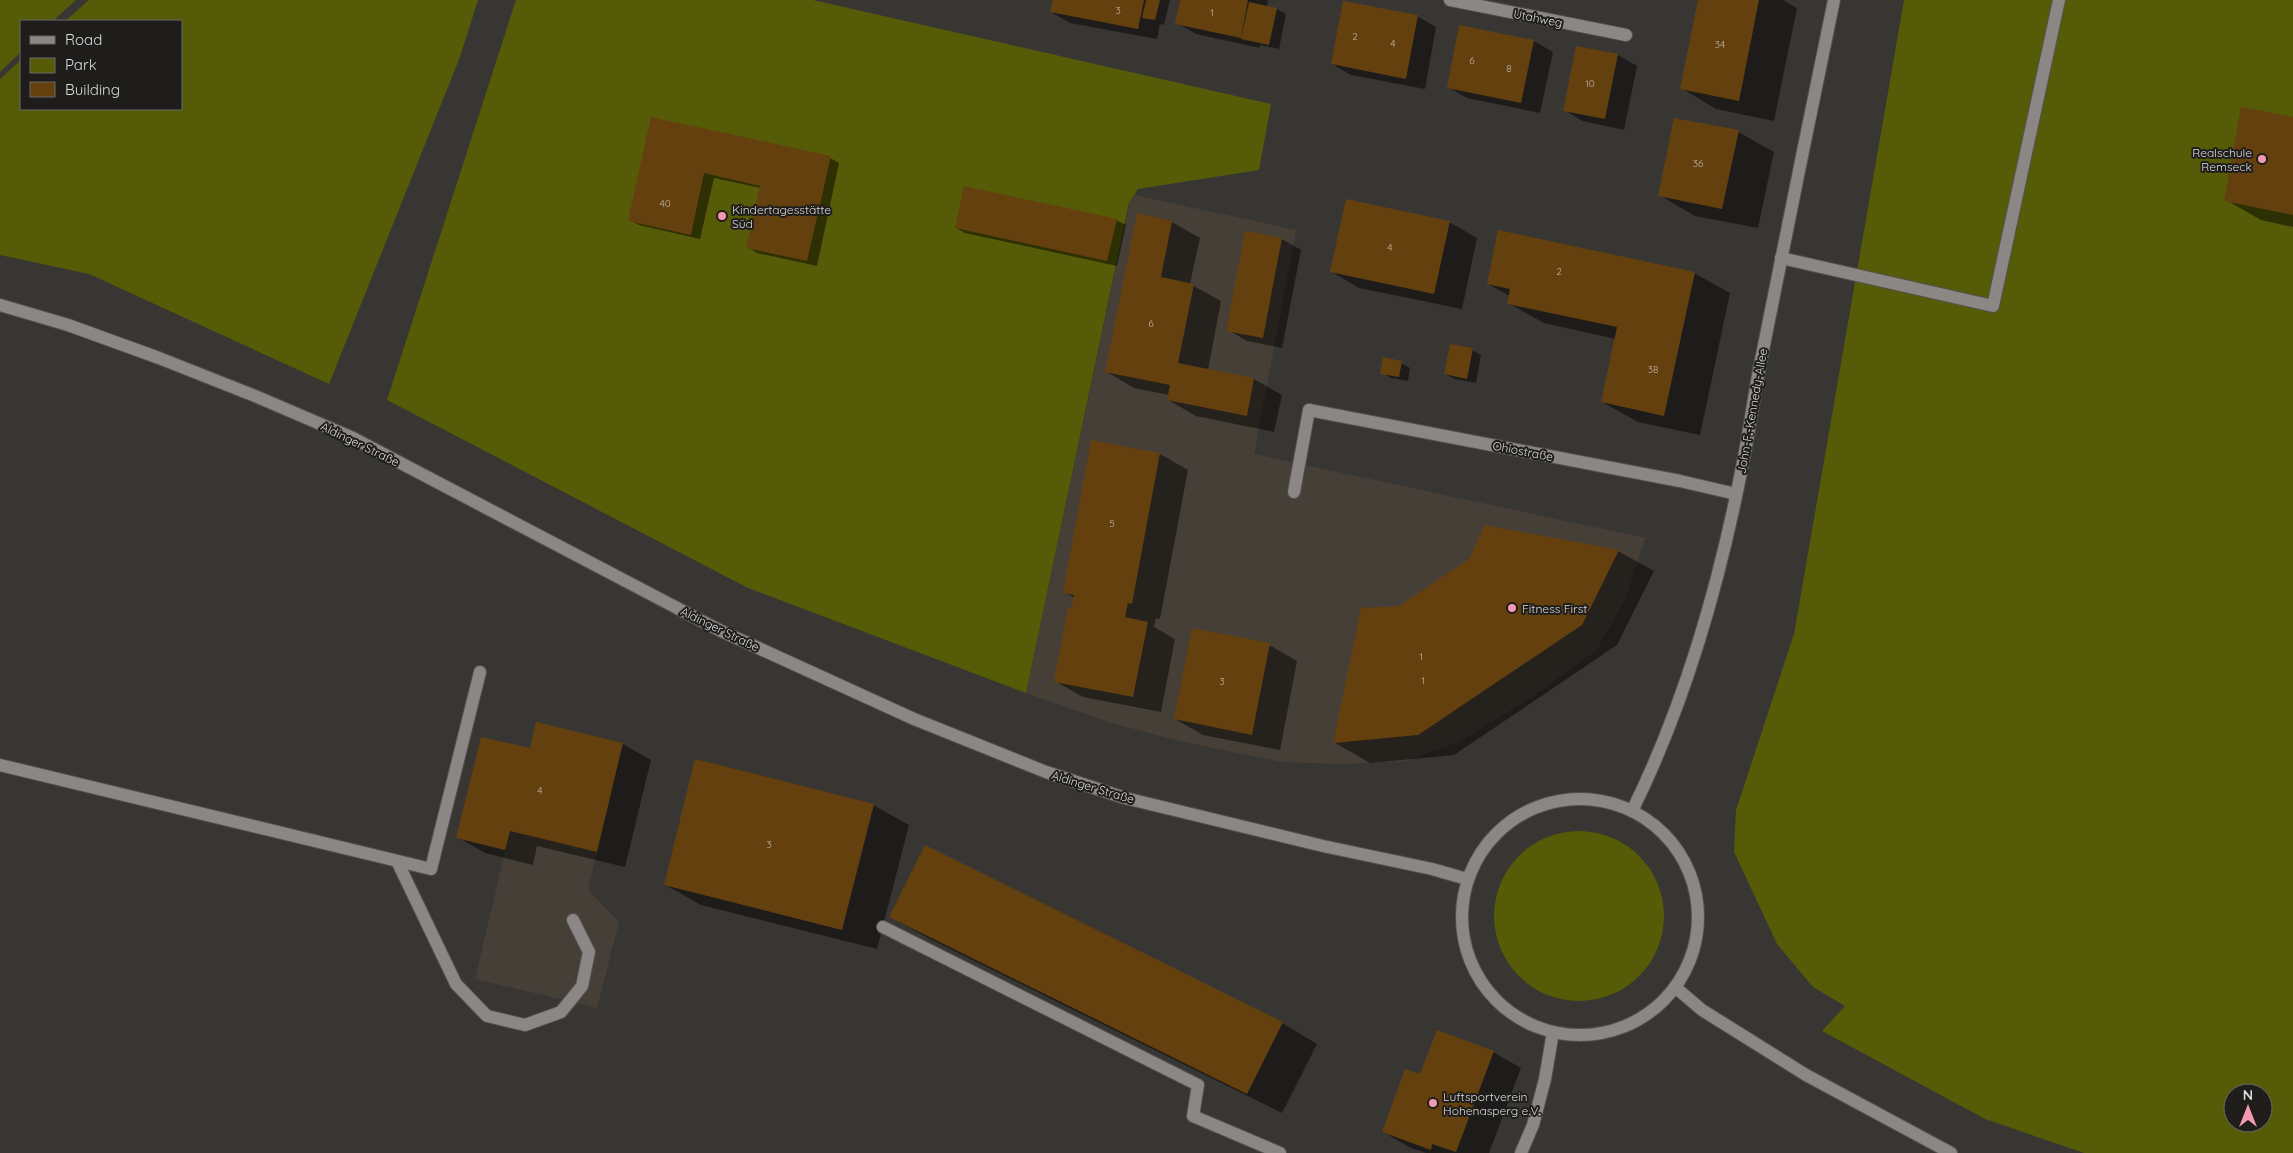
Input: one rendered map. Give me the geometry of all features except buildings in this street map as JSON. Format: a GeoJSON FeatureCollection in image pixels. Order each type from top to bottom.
{"type":"FeatureCollection","features":[{"type":"Feature","properties":{"kind":"main road","name":"Utahweg"},"geometry":{"type":"LineString","coordinates":[[1450,0],[1626,35]]}},
{"type":"Feature","properties":{"kind":"main road","name":"John-F.-Kennedy-Allee"},"geometry":{"type":"LineString","coordinates":[[1632,811],[1660,753],[1700,637],[1736,494],[1834,0]]}},
{"type":"Feature","properties":{"kind":"main road"},"geometry":{"type":"LineString","coordinates":[[1782,258],[1993,306],[2059,0]]}},
{"type":"Feature","properties":{"kind":"main road","name":"Aldinger Straße"},"geometry":{"type":"LineString","coordinates":[[0,305],[68,325],[159,358],[353,438],[719,630],[914,719],[1046,772],[1125,798],[1468,879]]}},
{"type":"Feature","properties":{"kind":"main road","name":"Ohiostraße"},"geometry":{"type":"LineString","coordinates":[[1294,492],[1309,410],[1680,481],[1736,494]]}},
{"type":"Feature","properties":{"kind":"main road"},"geometry":{"type":"LineString","coordinates":[[0,765],[431,869],[480,672]]}},
{"type":"Feature","properties":{"kind":"main road"},"geometry":{"type":"LineString","coordinates":[[1578,798],[1601,800],[1632,811],[1645,818],[1663,833],[1678,851],[1690,872],[1696,894],[1699,918],[1696,941],[1689,964],[1675,987],[1662,1002],[1644,1017],[1623,1027],[1600,1034],[1577,1036],[1554,1032],[1532,1025],[1512,1014],[1495,1000],[1481,982],[1470,963],[1464,942],[1461,919],[1463,897],[1468,879],[1479,854],[1494,835],[1512,820],[1532,809],[1554,801],[1578,798]]}},
{"type":"Feature","properties":{"kind":"main road"},"geometry":{"type":"LineString","coordinates":[[397,861],[456,984],[487,1016],[525,1025],[561,1012],[582,986],[589,952],[573,920]]}},
{"type":"Feature","properties":{"kind":"main road"},"geometry":{"type":"LineString","coordinates":[[883,927],[1198,1085],[1193,1116],[1280,1153]]}},
{"type":"Feature","properties":{"kind":"main road"},"geometry":{"type":"LineString","coordinates":[[1675,987],[1702,1010],[1806,1075],[1951,1153]]}},
{"type":"Feature","properties":{"kind":"main road"},"geometry":{"type":"LineString","coordinates":[[1521,1153],[1532,1124],[1545,1079],[1554,1032]]}},
{"type":"Feature","properties":{"kind":"shaded area"},"geometry":{"type":"Polygon","coordinates":[[[1134,195],[1296,230],[1254,454],[1645,538],[1625,600],[1596,651],[1532,697],[1459,742],[1406,761],[1340,764],[1281,762],[1180,741],[1115,724],[1026,693],[1130,202],[1134,195]]]}},
{"type":"Feature","properties":{"kind":"shaded area"},"geometry":{"type":"Polygon","coordinates":[[[510,831],[597,852],[588,890],[619,922],[597,1008],[475,979],[510,831]]]}},
{"type":"Feature","properties":{"kind":"green space"},"geometry":{"type":"Polygon","coordinates":[[[0,0],[76,0],[54,20],[20,20],[20,53],[0,72],[0,0]]]}},
{"type":"Feature","properties":{"kind":"green space"},"geometry":{"type":"Polygon","coordinates":[[[89,0],[478,0],[460,57],[329,384],[89,274],[0,255],[0,79],[20,61],[20,110],[182,110],[182,20],[66,20],[89,0]]]}},
{"type":"Feature","properties":{"kind":"green space"},"geometry":{"type":"Polygon","coordinates":[[[516,0],[813,0],[1271,104],[1259,170],[1138,189],[1129,203],[1026,693],[748,588],[387,400],[516,0]]]}},
{"type":"Feature","properties":{"kind":"green space"},"geometry":{"type":"Polygon","coordinates":[[[1904,0],[2293,0],[2293,1153],[2084,1153],[1985,1119],[1822,1031],[1845,1006],[1813,987],[1777,944],[1734,852],[1736,810],[1794,634],[1904,0]]]}},
{"type":"Feature","properties":{"kind":"green space"},"geometry":{"type":"Polygon","coordinates":[[[1579,831],[1604,835],[1619,841],[1639,856],[1654,876],[1662,899],[1664,916],[1660,941],[1654,956],[1639,976],[1619,991],[1596,999],[1579,1001],[1554,997],[1539,991],[1519,976],[1504,956],[1496,933],[1494,916],[1498,891],[1504,876],[1519,856],[1539,841],[1562,833],[1579,831]]]}},
{"type":"Feature","properties":{"kind":"place","name":"Realschule Remseck"},"geometry":{"type":"Point","coordinates":[2262,159]}},
{"type":"Feature","properties":{"kind":"place","name":"Kindertagesstätte Süd"},"geometry":{"type":"Point","coordinates":[722,216]}},
{"type":"Feature","properties":{"kind":"place","name":"Fitness First"},"geometry":{"type":"Point","coordinates":[1512,608]}},
{"type":"Feature","properties":{"kind":"place","name":"Luftsportverein Hohenasperg e.V."},"geometry":{"type":"Point","coordinates":[1433,1103]}}]}
